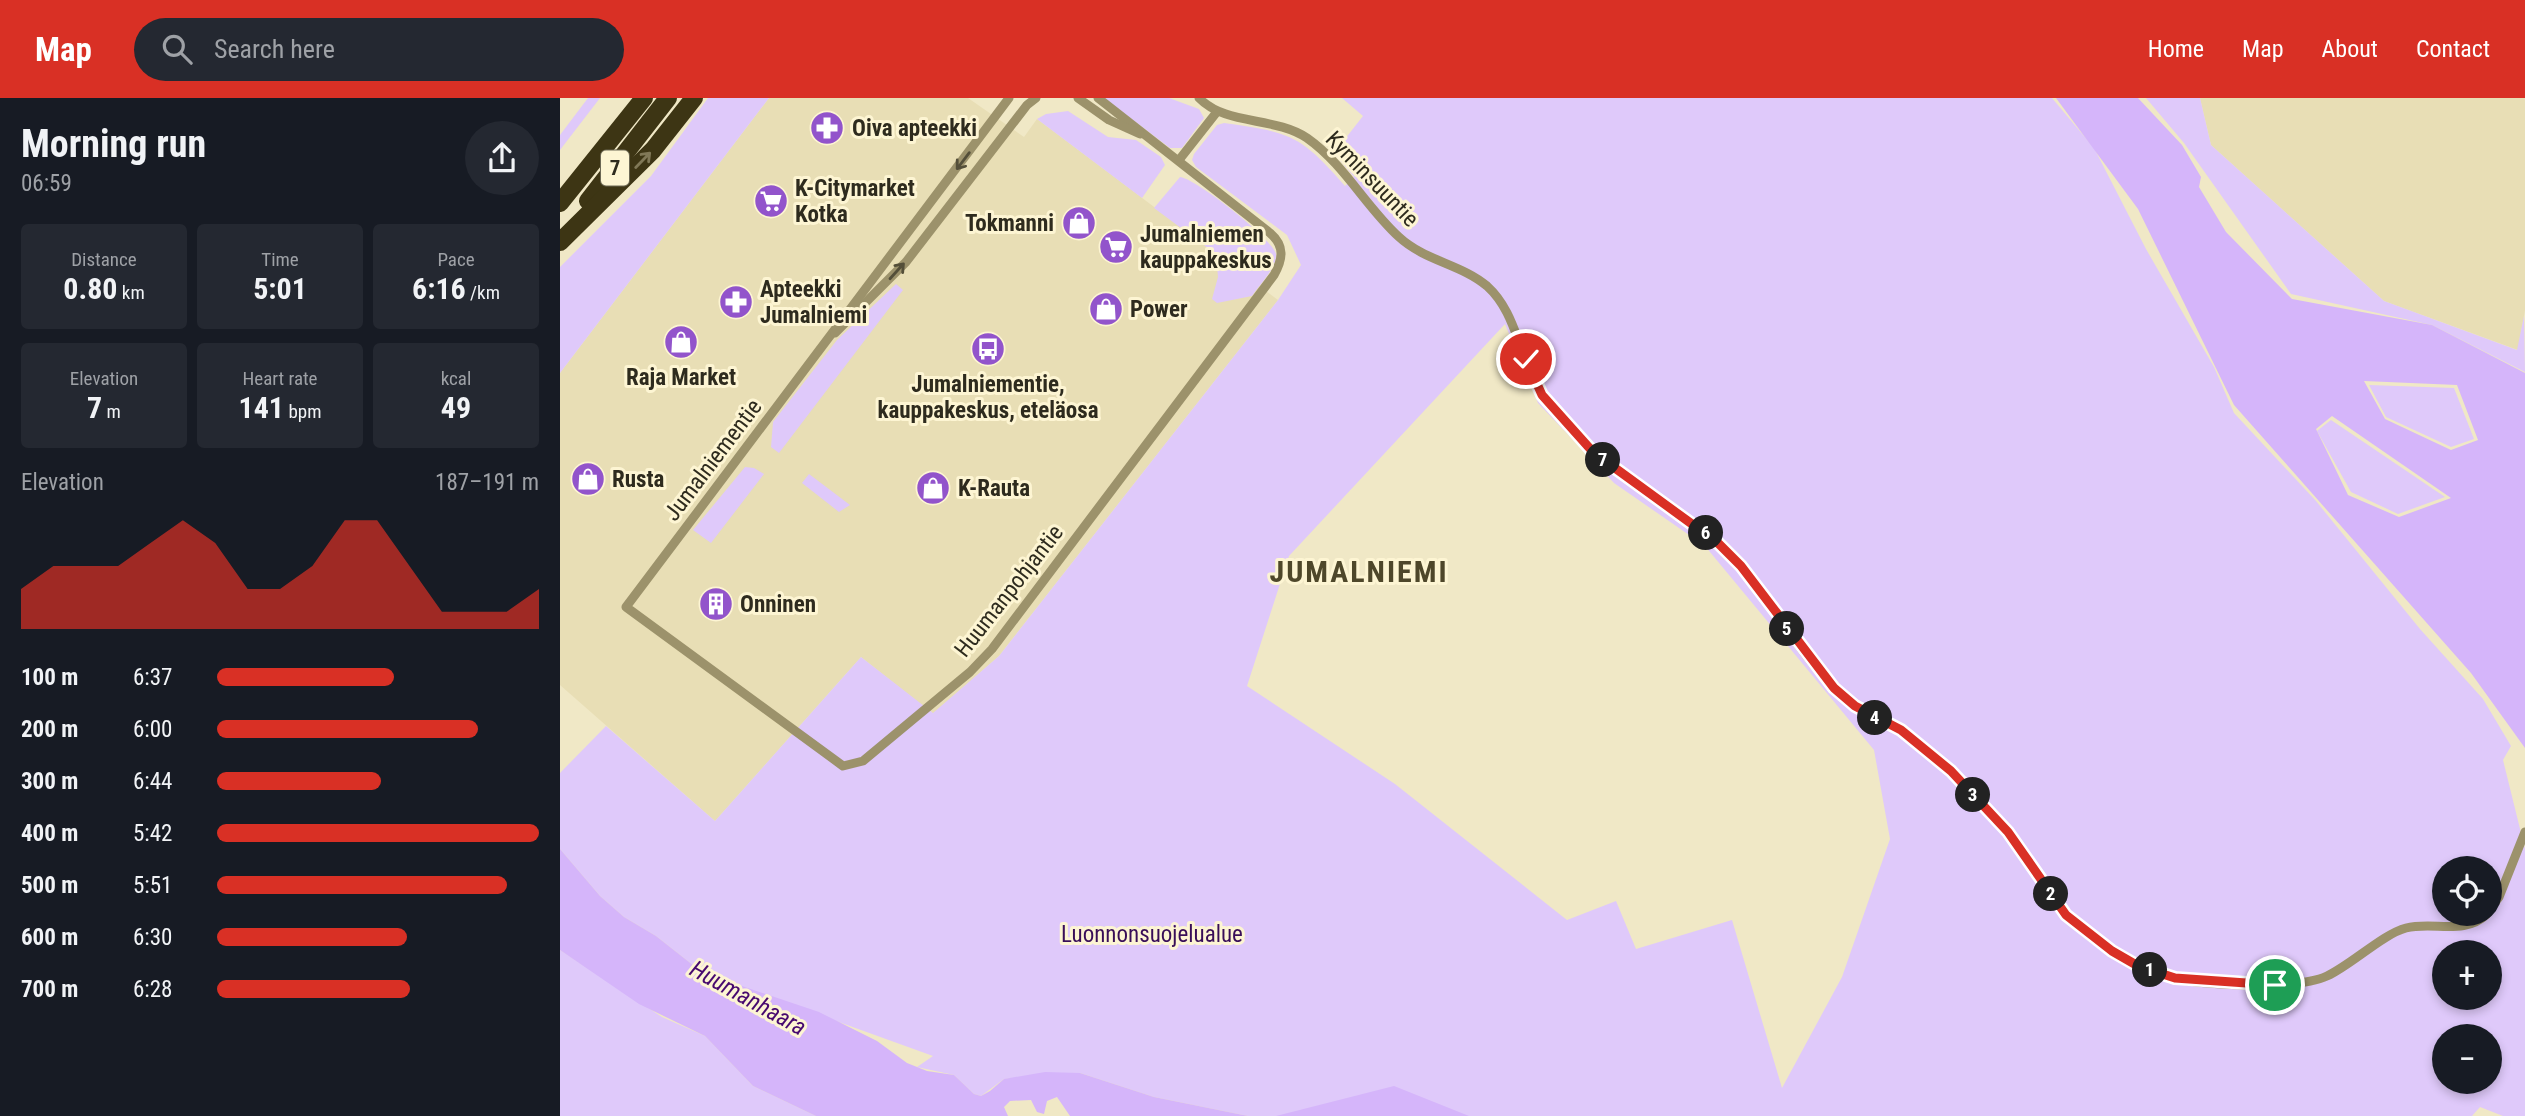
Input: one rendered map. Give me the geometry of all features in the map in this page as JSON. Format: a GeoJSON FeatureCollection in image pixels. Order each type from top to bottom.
{"type":"FeatureCollection","features":[{"type":"Feature","properties":{"kind":"highway"},"geometry":{"type":"LineString","coordinates":[[560,200],[629,98]]}},
{"type":"Feature","properties":{"kind":"highway","name":"7"},"geometry":{"type":"LineString","coordinates":[[560,200],[644,98]]}},
{"type":"Feature","properties":{"kind":"highway","name":"7"},"geometry":{"type":"LineString","coordinates":[[560,240],[668,98]]}},
{"type":"Feature","properties":{"kind":"highway"},"geometry":{"type":"LineString","coordinates":[[560,240],[653,150],[694,98]]}},
{"type":"Feature","properties":{"kind":"street","name":"Jumalniementie"},"geometry":{"type":"LineString","coordinates":[[626,607],[1009,98]]}},
{"type":"Feature","properties":{"kind":"street","name":"Jumalniementie"},"geometry":{"type":"LineString","coordinates":[[831,336],[848,324],[906,262],[1027,105],[1036,98]]}},
{"type":"Feature","properties":{"kind":"street"},"geometry":{"type":"LineString","coordinates":[[1078,98],[1109,120],[1151,139]]}},
{"type":"Feature","properties":{"kind":"street"},"geometry":{"type":"LineString","coordinates":[[1098,98],[1179,160],[1216,113],[1199,98]]}},
{"type":"Feature","properties":{"kind":"street","name":"Kyminsuuntie"},"geometry":{"type":"LineString","coordinates":[[1216,113],[1282,125],[1306,137],[1324,152],[1400,239],[1421,254],[1473,276],[1486,285],[1498,297],[1513,322],[1542,395],[1571,430],[1614,469],[1718,543],[1741,566],[1834,688],[1855,706],[1901,730],[1951,771],[2008,832],[2066,915],[2112,951],[2138,966],[2175,978],[2275,985],[2324,978],[2406,928],[2459,926]]}},
{"type":"Feature","properties":{"kind":"street","name":"Huumanpohjantie"},"geometry":{"type":"LineString","coordinates":[[626,607],[829,758],[843,766],[863,761],[970,672],[992,649],[1274,275],[1282,256],[1278,240],[1179,160]]}},
{"type":"Feature","properties":{"kind":"street"},"geometry":{"type":"LineString","coordinates":[[2502,890],[2525,832]]}},
{"type":"Feature","properties":{"kind":"shaded area"},"geometry":{"type":"Polygon","coordinates":[[[769,98],[968,98],[1024,137],[1037,119],[1278,300],[999,656],[933,714],[861,657],[715,821],[560,685],[560,373],[769,98]]]}},
{"type":"Feature","properties":{"kind":"shaded area"},"geometry":{"type":"Polygon","coordinates":[[[2200,98],[2525,98],[2525,310],[2518,350],[2384,301],[2211,145],[2200,98]]]}},
{"type":"Feature","properties":{"kind":"green space"},"geometry":{"type":"Polygon","coordinates":[[[588,98],[600,98],[560,150],[560,135],[588,98]]]}},
{"type":"Feature","properties":{"kind":"green space"},"geometry":{"type":"Polygon","coordinates":[[[708,98],[769,98],[560,373],[560,267],[651,176],[708,98]]]}},
{"type":"Feature","properties":{"kind":"green space"},"geometry":{"type":"Polygon","coordinates":[[[1104,98],[1169,98],[1199,109],[1204,118],[1182,148],[1170,148],[1104,98]]]}},
{"type":"Feature","properties":{"kind":"green space","name":"Luonnonsuojelualue"},"geometry":{"type":"Polygon","coordinates":[[[1342,98],[2052,98],[2094,148],[2146,249],[2214,367],[2234,413],[2316,501],[2420,629],[2483,699],[2511,746],[2503,760],[2525,849],[2525,1116],[2503,1116],[2480,1107],[2472,1116],[1248,1116],[1154,1097],[1080,1073],[1004,1079],[981,1096],[974,1094],[954,1075],[917,1067],[933,1056],[703,973],[656,936],[624,917],[600,896],[560,849],[560,773],[606,726],[715,821],[861,657],[933,713],[999,656],[1278,300],[1301,265],[1287,235],[1196,167],[1192,160],[1194,154],[1217,125],[1224,123],[1265,129],[1280,133],[1305,146],[1345,186],[1354,177],[1334,153],[1363,116],[1342,98]],[[1505,324],[1289,556],[1247,686],[1395,784],[1567,920],[1616,901],[1636,949],[1732,920],[1782,1088],[1842,977],[1890,839],[1874,750],[1705,546],[1614,483],[1538,403],[1505,324]]]}},
{"type":"Feature","properties":{"kind":"green space"},"geometry":{"type":"Polygon","coordinates":[[[2146,98],[2200,98],[2211,145],[2384,301],[2517,350],[2524,316],[2525,372],[2432,325],[2291,294],[2184,143],[2146,98]]]}},
{"type":"Feature","properties":{"kind":"green space"},"geometry":{"type":"Polygon","coordinates":[[[1068,111],[1108,137],[1136,140],[1161,157],[1165,165],[1142,198],[1037,119],[1046,114],[1068,111]]]}},
{"type":"Feature","properties":{"kind":"green space"},"geometry":{"type":"Polygon","coordinates":[[[1180,177],[1216,198],[1272,246],[1276,254],[1274,264],[1252,296],[1217,303],[1212,299],[1218,277],[1216,254],[1154,208],[1180,177]]]}},
{"type":"Feature","properties":{"kind":"green space"},"geometry":{"type":"Polygon","coordinates":[[[896,284],[903,290],[779,453],[771,447],[773,422],[837,340],[896,284]]]}},
{"type":"Feature","properties":{"kind":"green space"},"geometry":{"type":"Polygon","coordinates":[[[2369,385],[2454,388],[2474,439],[2451,447],[2386,417],[2369,385]]]}},
{"type":"Feature","properties":{"kind":"green space"},"geometry":{"type":"Polygon","coordinates":[[[2331,420],[2445,497],[2398,514],[2351,492],[2317,431],[2331,420]]]}},
{"type":"Feature","properties":{"kind":"green space"},"geometry":{"type":"Polygon","coordinates":[[[745,467],[754,468],[764,474],[711,543],[693,530],[745,467]]]}},
{"type":"Feature","properties":{"kind":"green space"},"geometry":{"type":"Polygon","coordinates":[[[809,474],[850,505],[839,512],[802,483],[809,474]]]}},
{"type":"Feature","properties":{"kind":"green space"},"geometry":{"type":"Polygon","coordinates":[[[560,950],[662,1017],[705,1036],[753,1086],[816,1116],[560,1116],[560,950]]]}},
{"type":"Feature","properties":{"kind":"water"},"geometry":{"type":"Polygon","coordinates":[[[2056,98],[2138,98],[2182,145],[2201,177],[2199,187],[2226,232],[2292,299],[2432,325],[2525,373],[2525,748],[2471,673],[2234,405],[2138,209],[2056,98]],[[2364,381],[2385,419],[2451,450],[2478,440],[2457,385],[2364,381]],[[2332,416],[2316,429],[2348,495],[2399,517],[2451,498],[2332,416]]]}},
{"type":"Feature","properties":{"kind":"water","name":"Huumanhaara"},"geometry":{"type":"Polygon","coordinates":[[[560,849],[600,896],[624,917],[656,936],[703,973],[819,1012],[877,1041],[907,1063],[927,1071],[954,1075],[974,1094],[981,1096],[1004,1079],[1045,1072],[1080,1073],[1154,1097],[1248,1116],[1070,1116],[1057,1097],[1047,1101],[1044,1114],[1037,1112],[1031,1100],[1010,1101],[1004,1107],[1008,1116],[816,1116],[753,1086],[705,1036],[639,1004],[560,950],[560,849]]]}},
{"type":"Feature","properties":{"kind":"water"},"geometry":{"type":"Polygon","coordinates":[[[1394,1086],[1469,1116],[1276,1116],[1394,1086]]]}},
{"type":"Feature","properties":{"kind":"place","name":"Oiva apteekki"},"geometry":{"type":"Point","coordinates":[827,128]}},
{"type":"Feature","properties":{"kind":"place","name":"K-Citymarket Kotka"},"geometry":{"type":"Point","coordinates":[771,201]}},
{"type":"Feature","properties":{"kind":"place","name":"Tokmanni"},"geometry":{"type":"Point","coordinates":[1079,223]}},
{"type":"Feature","properties":{"kind":"place","name":"Jumalniemen kauppakeskus"},"geometry":{"type":"Point","coordinates":[1116,247]}},
{"type":"Feature","properties":{"kind":"place","name":"Apteekki Jumalniemi"},"geometry":{"type":"Point","coordinates":[736,302]}},
{"type":"Feature","properties":{"kind":"place","name":"Power"},"geometry":{"type":"Point","coordinates":[1106,309]}},
{"type":"Feature","properties":{"kind":"place","name":"Raja Market"},"geometry":{"type":"Point","coordinates":[681,342]}},
{"type":"Feature","properties":{"kind":"place","name":"Jumalniementie, kauppakeskus, eteläosa"},"geometry":{"type":"Point","coordinates":[988,349]}},
{"type":"Feature","properties":{"kind":"place","name":"Rusta"},"geometry":{"type":"Point","coordinates":[588,479]}},
{"type":"Feature","properties":{"kind":"place","name":"K-Rauta"},"geometry":{"type":"Point","coordinates":[933,488]}},
{"type":"Feature","properties":{"kind":"place","name":"Onninen"},"geometry":{"type":"Point","coordinates":[716,604]}},
{"type":"Feature","properties":{"kind":"district","name":"JUMALNIEMI"},"geometry":{"type":"Point","coordinates":[1359,571]}},
{"type":"Feature","properties":{"kind":"route"},"geometry":{"type":"LineString","coordinates":[[1526,359],[1542,395],[1571,430],[1614,469],[1718,543],[1741,566],[1834,688],[1855,706],[1901,730],[1951,771],[2008,832],[2066,915],[2112,951],[2138,966],[2175,978],[2275,985]]}}]}
